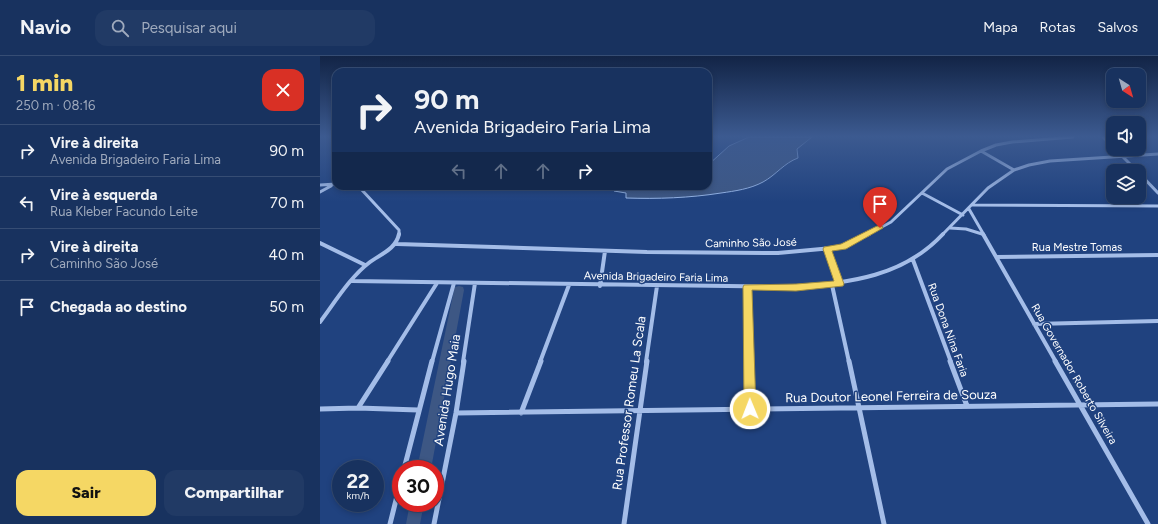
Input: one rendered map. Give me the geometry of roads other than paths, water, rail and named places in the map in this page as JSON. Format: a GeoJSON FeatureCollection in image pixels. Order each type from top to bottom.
{"type":"FeatureCollection","features":[{"type":"Feature","properties":{"kind":"street","name":"Caminho São José"},"geometry":{"type":"LineString","coordinates":[[397,244],[605,251],[778,253],[843,247],[885,225],[947,169],[966,159]]}},
{"type":"Feature","properties":{"kind":"street"},"geometry":{"type":"LineString","coordinates":[[995,159],[1014,170]]}},
{"type":"Feature","properties":{"kind":"street","name":"Avenida Brigadeiro Faria Lima"},"geometry":{"type":"LineString","coordinates":[[352,281],[796,288],[840,284],[892,270],[929,249],[988,188],[1014,170],[1029,165],[1050,161],[1081,159]]}},
{"type":"Feature","properties":{"kind":"street"},"geometry":{"type":"LineString","coordinates":[[1146,180],[1158,193]]}},
{"type":"Feature","properties":{"kind":"street"},"geometry":{"type":"LineString","coordinates":[[320,185],[332,184]]}},
{"type":"Feature","properties":{"kind":"street"},"geometry":{"type":"LineString","coordinates":[[320,192],[332,185]]}},
{"type":"Feature","properties":{"kind":"street"},"geometry":{"type":"LineString","coordinates":[[320,322],[352,281],[366,266],[397,244],[399,230],[362,190]]}},
{"type":"Feature","properties":{"kind":"street"},"geometry":{"type":"LineString","coordinates":[[922,193],[963,215]]}},
{"type":"Feature","properties":{"kind":"street"},"geometry":{"type":"LineString","coordinates":[[973,205],[1158,206]]}},
{"type":"Feature","properties":{"kind":"street","name":"Rua Governador Roberto Silveira"},"geometry":{"type":"LineString","coordinates":[[969,209],[1148,524]]}},
{"type":"Feature","properties":{"kind":"street"},"geometry":{"type":"LineString","coordinates":[[950,228],[961,227],[971,229],[982,234]]}},
{"type":"Feature","properties":{"kind":"street"},"geometry":{"type":"LineString","coordinates":[[320,243],[366,266]]}},
{"type":"Feature","properties":{"kind":"street"},"geometry":{"type":"LineString","coordinates":[[827,249],[840,284]]}},
{"type":"Feature","properties":{"kind":"street"},"geometry":{"type":"LineString","coordinates":[[600,286],[605,251]]}},
{"type":"Feature","properties":{"kind":"street","name":"Rua Mestre Tomas"},"geometry":{"type":"LineString","coordinates":[[996,256],[1158,255]]}},
{"type":"Feature","properties":{"kind":"street","name":"Rua Dona Nina Faria"},"geometry":{"type":"LineString","coordinates":[[912,260],[967,406]]}},
{"type":"Feature","properties":{"kind":"street"},"geometry":{"type":"LineString","coordinates":[[358,408],[438,283]]}},
{"type":"Feature","properties":{"kind":"street","name":"Avenida Hugo Maia"},"geometry":{"type":"LineString","coordinates":[[406,460],[418,410],[454,283]]}},
{"type":"Feature","properties":{"kind":"street","name":"Avenida Hugo Maia"},"geometry":{"type":"LineString","coordinates":[[434,524],[456,413],[475,283]]}},
{"type":"Feature","properties":{"kind":"street"},"geometry":{"type":"LineString","coordinates":[[521,413],[569,285]]}},
{"type":"Feature","properties":{"kind":"street"},"geometry":{"type":"LineString","coordinates":[[832,285],[884,524]]}},
{"type":"Feature","properties":{"kind":"street","name":"Rua Professor Romeu La Scala"},"geometry":{"type":"LineString","coordinates":[[624,524],[657,286]]}},
{"type":"Feature","properties":{"kind":"street"},"geometry":{"type":"LineString","coordinates":[[747,287],[750,409]]}},
{"type":"Feature","properties":{"kind":"street"},"geometry":{"type":"LineString","coordinates":[[1034,324],[1158,321]]}},
{"type":"Feature","properties":{"kind":"street","name":"Rua Doutor Leonel Ferreira de Souza"},"geometry":{"type":"LineString","coordinates":[[456,413],[1158,404]]}},
{"type":"Feature","properties":{"kind":"street"},"geometry":{"type":"LineString","coordinates":[[320,409],[358,408],[418,410]]}},
{"type":"Feature","properties":{"kind":"street"},"geometry":{"type":"LineString","coordinates":[[390,524],[393,512]]}},
{"type":"Feature","properties":{"kind":"water"},"geometry":{"type":"Polygon","coordinates":[[[715,159],[796,159],[763,182],[748,188],[732,191],[685,197],[626,198],[626,193],[614,191],[712,190],[712,161],[715,159]]]}},
{"type":"Feature","properties":{"kind":"waterway"},"geometry":{"type":"LineString","coordinates":[[426,460],[459,290]]}},
{"type":"Feature","properties":{"kind":"waterway"},"geometry":{"type":"LineString","coordinates":[[413,524],[415,512]]}}]}
